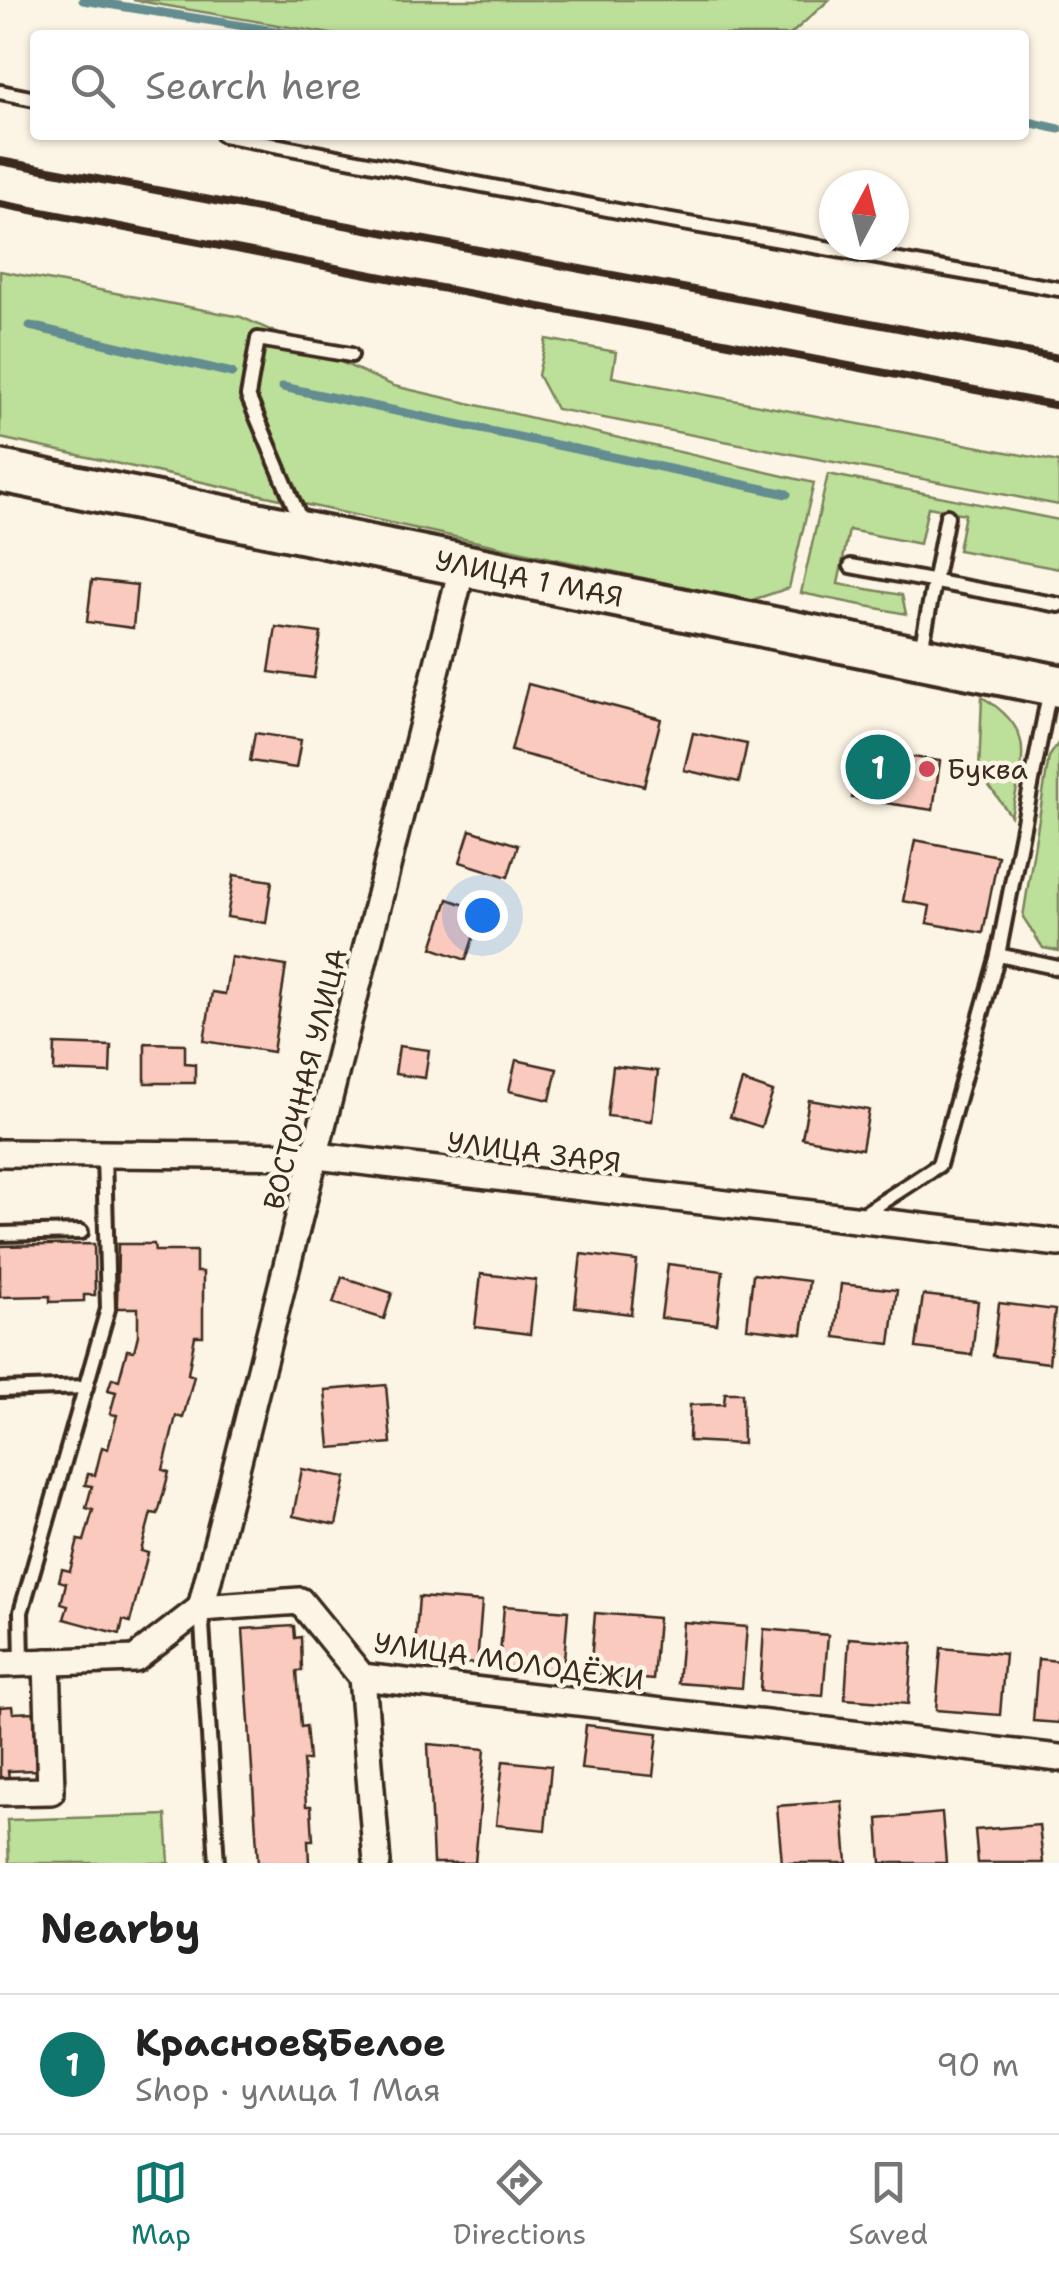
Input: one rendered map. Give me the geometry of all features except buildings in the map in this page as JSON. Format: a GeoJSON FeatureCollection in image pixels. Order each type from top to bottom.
{"type":"FeatureCollection","features":[{"type":"Feature","properties":{"kind":"main road","name":"УЛИЦА 1 МАЯ"},"geometry":{"type":"LineString","coordinates":[[0,472],[1055,686]]}},
{"type":"Feature","properties":{"kind":"street","name":"ВОСТОЧНАЯ УЛИЦА"},"geometry":{"type":"LineString","coordinates":[[202,1608],[462,564]]}},
{"type":"Feature","properties":{"kind":"street","name":"УЛИЦА ЗАРЯ"},"geometry":{"type":"LineString","coordinates":[[0,1153],[317,1156],[1059,1243]]}},
{"type":"Feature","properties":{"kind":"street","name":"УЛИЦА МОЛОДЁЖИ"},"geometry":{"type":"LineString","coordinates":[[202,1608],[300,1601],[362,1677],[1059,1758]]}},
{"type":"Feature","properties":{"kind":"street"},"geometry":{"type":"LineString","coordinates":[[0,1792],[52,1791],[23,1663],[134,1660],[202,1608]]}},
{"type":"Feature","properties":{"kind":"street"},"geometry":{"type":"LineString","coordinates":[[362,1677],[377,1863]]}},
{"type":"Feature","properties":{"kind":"lane"},"geometry":{"type":"LineString","coordinates":[[0,92],[30,98]]}},
{"type":"Feature","properties":{"kind":"lane"},"geometry":{"type":"LineString","coordinates":[[248,140],[649,217],[1059,289]]}},
{"type":"Feature","properties":{"kind":"lane"},"geometry":{"type":"LineString","coordinates":[[306,533],[248,396],[258,339],[350,355]]}},
{"type":"Feature","properties":{"kind":"lane"},"geometry":{"type":"LineString","coordinates":[[920,658],[947,516]]}},
{"type":"Feature","properties":{"kind":"lane"},"geometry":{"type":"LineString","coordinates":[[852,566],[1059,605]]}},
{"type":"Feature","properties":{"kind":"lane"},"geometry":{"type":"LineString","coordinates":[[856,1218],[939,1165],[998,955],[1055,686]]}},
{"type":"Feature","properties":{"kind":"lane"},"geometry":{"type":"LineString","coordinates":[[998,955],[1059,968]]}},
{"type":"Feature","properties":{"kind":"lane"},"geometry":{"type":"LineString","coordinates":[[23,1663],[21,1612],[108,1309],[104,1154]]}},
{"type":"Feature","properties":{"kind":"lane"},"geometry":{"type":"LineString","coordinates":[[0,1234],[81,1232]]}},
{"type":"Feature","properties":{"kind":"lane"},"geometry":{"type":"LineString","coordinates":[[0,1390],[86,1386]]}},
{"type":"Feature","properties":{"kind":"lane"},"geometry":{"type":"LineString","coordinates":[[202,1608],[217,1863]]}},
{"type":"Feature","properties":{"kind":"green space"},"geometry":{"type":"Polygon","coordinates":[[[133,0],[829,0],[796,30],[307,30],[133,0]]]}},
{"type":"Feature","properties":{"kind":"green space"},"geometry":{"type":"Polygon","coordinates":[[[0,271],[241,317],[394,386],[814,483],[789,588],[749,601],[0,438],[0,271]]]}},
{"type":"Feature","properties":{"kind":"green space"},"geometry":{"type":"Polygon","coordinates":[[[546,339],[616,352],[612,377],[1059,462],[1059,505],[556,409],[538,375],[546,339]]]}},
{"type":"Feature","properties":{"kind":"green space"},"geometry":{"type":"Polygon","coordinates":[[[828,474],[1059,520],[1059,569],[958,550],[965,514],[928,507],[920,544],[849,530],[838,584],[902,595],[906,614],[801,593],[828,474]]]}},
{"type":"Feature","properties":{"kind":"green space"},"geometry":{"type":"Polygon","coordinates":[[[982,697],[1012,722],[1019,735],[1022,763],[1011,816],[979,772],[982,697]]]}},
{"type":"Feature","properties":{"kind":"green space"},"geometry":{"type":"Polygon","coordinates":[[[1059,742],[1059,951],[1043,948],[1023,917],[1049,757],[1059,742]]]}},
{"type":"Feature","properties":{"kind":"green space"},"geometry":{"type":"Polygon","coordinates":[[[166,1815],[169,1863],[9,1863],[7,1820],[166,1815]]]}},
{"type":"Feature","properties":{"kind":"waterway"},"geometry":{"type":"LineString","coordinates":[[83,0],[268,30]]}},
{"type":"Feature","properties":{"kind":"waterway"},"geometry":{"type":"LineString","coordinates":[[1029,122],[1059,129]]}},
{"type":"Feature","properties":{"kind":"waterway"},"geometry":{"type":"LineString","coordinates":[[30,326],[232,373]]}},
{"type":"Feature","properties":{"kind":"waterway"},"geometry":{"type":"LineString","coordinates":[[283,387],[787,494]]}},
{"type":"Feature","properties":{"kind":"railway"},"geometry":{"type":"LineString","coordinates":[[0,161],[1059,358]]}},
{"type":"Feature","properties":{"kind":"railway"},"geometry":{"type":"LineString","coordinates":[[0,204],[1059,406]]}},
{"type":"Feature","properties":{"kind":"place","name":"Красное&Белое"},"geometry":{"type":"Point","coordinates":[878,767]}},
{"type":"Feature","properties":{"kind":"place","name":"Буква"},"geometry":{"type":"Point","coordinates":[927,769]}}]}
